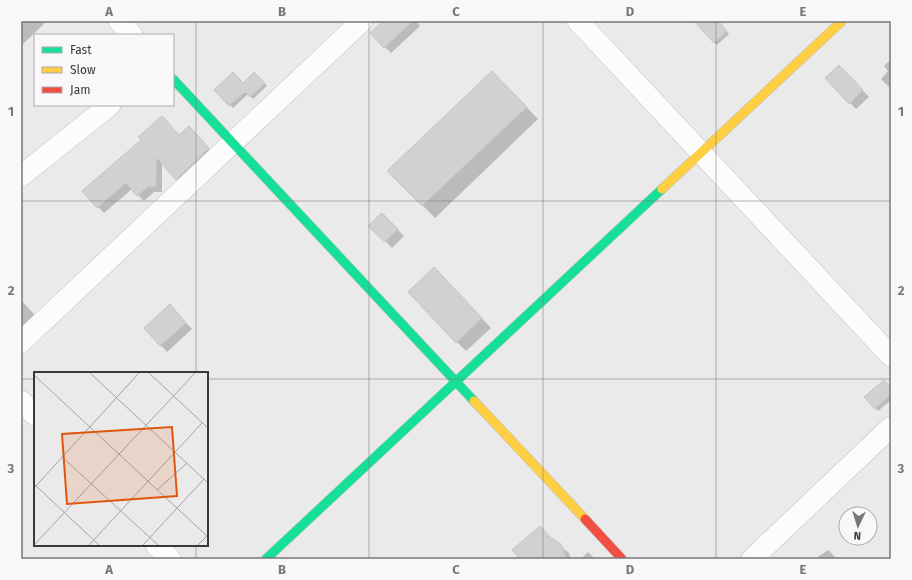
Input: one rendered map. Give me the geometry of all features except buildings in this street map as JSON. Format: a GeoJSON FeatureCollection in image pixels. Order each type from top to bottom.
{"type":"FeatureCollection","features":[{"type":"Feature","properties":{"kind":"street"},"geometry":{"type":"LineString","coordinates":[[119,21],[131,34]]}},
{"type":"Feature","properties":{"kind":"street"},"geometry":{"type":"LineString","coordinates":[[21,342],[362,21]]}},
{"type":"Feature","properties":{"kind":"street"},"geometry":{"type":"LineString","coordinates":[[578,21],[891,356]]}},
{"type":"Feature","properties":{"kind":"street"},"geometry":{"type":"LineString","coordinates":[[266,559],[842,21]]}},
{"type":"Feature","properties":{"kind":"street"},"geometry":{"type":"LineString","coordinates":[[174,80],[622,559]]}},
{"type":"Feature","properties":{"kind":"street"},"geometry":{"type":"LineString","coordinates":[[21,176],[109,106]]}},
{"type":"Feature","properties":{"kind":"street"},"geometry":{"type":"LineString","coordinates":[[21,400],[34,414]]}},
{"type":"Feature","properties":{"kind":"street"},"geometry":{"type":"LineString","coordinates":[[752,559],[891,427]]}},
{"type":"Feature","properties":{"kind":"street"},"geometry":{"type":"LineString","coordinates":[[157,546],[170,559]]}},
{"type":"Feature","properties":{"kind":"traffic: fast"},"geometry":{"type":"LineString","coordinates":[[174,80],[474,401]]}},
{"type":"Feature","properties":{"kind":"traffic: fast"},"geometry":{"type":"LineString","coordinates":[[266,559],[662,189]]}},
{"type":"Feature","properties":{"kind":"traffic: slow"},"geometry":{"type":"LineString","coordinates":[[662,189],[842,21]]}},
{"type":"Feature","properties":{"kind":"traffic: slow"},"geometry":{"type":"LineString","coordinates":[[474,401],[585,519]]}},
{"type":"Feature","properties":{"kind":"traffic: jam"},"geometry":{"type":"LineString","coordinates":[[585,519],[622,559]]}}]}
